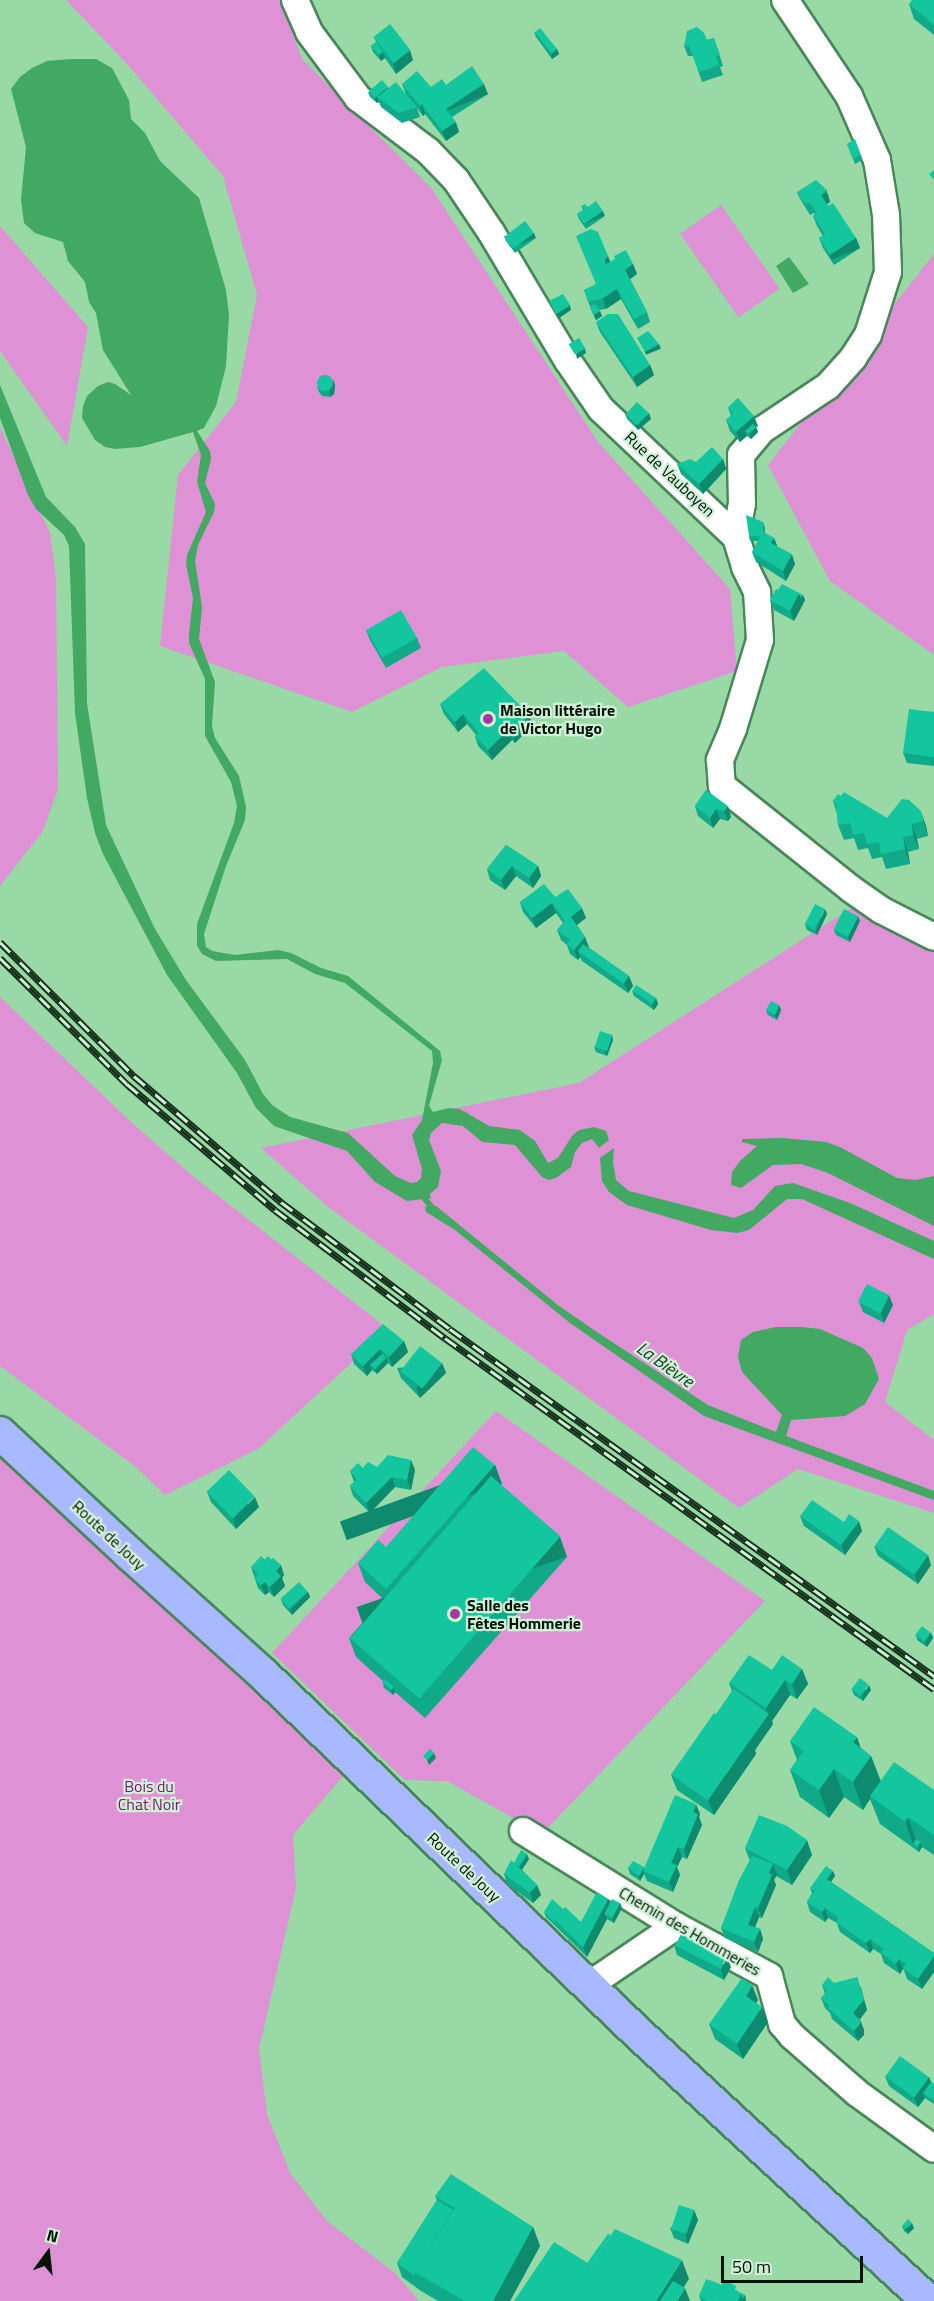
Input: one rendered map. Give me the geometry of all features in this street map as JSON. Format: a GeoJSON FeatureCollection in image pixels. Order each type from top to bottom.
{"type":"FeatureCollection","features":[{"type":"Feature","properties":{"kind":"main road","name":"Route de Jouy"},"geometry":{"type":"LineString","coordinates":[[0,1433],[131,1556],[263,1674],[589,1986],[928,2301]]}},
{"type":"Feature","properties":{"kind":"street","name":"Rue de Vauboyen"},"geometry":{"type":"LineString","coordinates":[[295,0],[309,32],[358,98],[428,151],[456,180],[491,232],[568,361],[602,409],[736,537],[745,567],[757,592],[760,640],[733,729],[720,760],[722,786],[851,889],[881,910],[934,937]]}},
{"type":"Feature","properties":{"kind":"street"},"geometry":{"type":"LineString","coordinates":[[736,537],[742,504],[741,455],[762,430],[828,386],[852,358],[868,335],[888,272],[886,215],[877,160],[849,96],[784,0]]}},
{"type":"Feature","properties":{"kind":"street","name":"Chemin des Hommeries"},"geometry":{"type":"LineString","coordinates":[[523,1831],[676,1926],[769,1976],[782,2024],[792,2036],[857,2093],[934,2149]]}},
{"type":"Feature","properties":{"kind":"street"},"geometry":{"type":"LineString","coordinates":[[589,1986],[676,1926]]}},
{"type":"Feature","properties":{"kind":"green space"},"geometry":{"type":"Polygon","coordinates":[[[66,0],[280,0],[302,59],[432,189],[598,442],[730,589],[737,671],[628,707],[564,651],[442,667],[352,712],[160,646],[178,475],[236,402],[257,295],[223,176],[128,65],[66,0]]]}},
{"type":"Feature","properties":{"kind":"green space"},"geometry":{"type":"Polygon","coordinates":[[[721,205],[780,289],[739,317],[680,234],[721,205]]]}},
{"type":"Feature","properties":{"kind":"green space"},"geometry":{"type":"Polygon","coordinates":[[[0,226],[88,327],[67,446],[0,351],[0,226]]]}},
{"type":"Feature","properties":{"kind":"green space"},"geometry":{"type":"Polygon","coordinates":[[[934,254],[934,655],[830,581],[768,465],[934,254]]]}},
{"type":"Feature","properties":{"kind":"green space"},"geometry":{"type":"Polygon","coordinates":[[[0,427],[50,533],[56,578],[58,789],[43,831],[0,886],[0,427]]]}},
{"type":"Feature","properties":{"kind":"green space"},"geometry":{"type":"Polygon","coordinates":[[[856,905],[934,947],[934,1314],[907,1330],[885,1402],[934,1440],[934,1513],[798,1469],[739,1508],[327,1206],[261,1148],[579,1083],[856,905]]]}},
{"type":"Feature","properties":{"kind":"green space"},"geometry":{"type":"Polygon","coordinates":[[[0,997],[131,1122],[194,1177],[388,1329],[258,1449],[165,1495],[137,1468],[0,1366],[0,997]]]}},
{"type":"Feature","properties":{"kind":"green space"},"geometry":{"type":"Polygon","coordinates":[[[496,1411],[765,1601],[542,1834],[447,1781],[405,1780],[272,1653],[496,1411]]]}},
{"type":"Feature","properties":{"kind":"green space","name":"Bois du Chat Noir"},"geometry":{"type":"Polygon","coordinates":[[[0,1446],[343,1776],[293,1835],[296,1888],[259,2049],[267,2114],[290,2173],[327,2221],[395,2273],[419,2301],[0,2301],[0,1446]]]}},
{"type":"Feature","properties":{"kind":"shaded area"},"geometry":{"type":"Polygon","coordinates":[[[96,59],[112,68],[129,100],[131,119],[145,133],[160,161],[199,198],[226,290],[229,315],[226,366],[216,406],[204,428],[197,431],[210,451],[211,459],[205,483],[215,504],[214,512],[198,545],[195,561],[202,607],[199,639],[215,682],[212,726],[215,738],[239,776],[246,807],[245,820],[226,866],[204,934],[206,947],[212,951],[235,955],[278,950],[291,953],[321,968],[348,976],[440,1051],[442,1060],[429,1106],[433,1112],[449,1108],[460,1109],[489,1126],[520,1130],[535,1141],[548,1163],[558,1158],[572,1136],[579,1130],[594,1127],[606,1131],[609,1140],[599,1148],[592,1139],[582,1143],[575,1152],[571,1167],[556,1178],[549,1180],[542,1177],[515,1145],[482,1142],[463,1126],[442,1123],[431,1133],[429,1140],[441,1171],[438,1187],[430,1194],[431,1198],[407,1201],[375,1182],[347,1151],[274,1126],[256,1108],[237,1073],[167,975],[103,854],[95,833],[87,798],[75,713],[69,546],[64,535],[36,509],[28,495],[0,418],[0,385],[46,497],[75,527],[85,544],[87,703],[106,825],[155,929],[186,980],[245,1060],[263,1094],[272,1105],[290,1117],[348,1133],[395,1176],[411,1183],[417,1182],[421,1178],[422,1169],[412,1135],[422,1120],[433,1063],[432,1051],[345,983],[315,974],[287,959],[216,961],[202,954],[197,946],[197,924],[234,823],[237,806],[231,782],[205,736],[205,679],[189,643],[193,598],[186,564],[187,555],[206,512],[197,482],[201,455],[193,432],[140,447],[115,449],[105,447],[95,440],[82,418],[87,396],[98,386],[108,382],[131,395],[103,350],[96,313],[89,302],[85,282],[68,261],[63,242],[35,233],[24,223],[21,200],[26,147],[11,89],[20,77],[32,68],[47,61],[96,59]]]}},
{"type":"Feature","properties":{"kind":"shaded area"},"geometry":{"type":"Polygon","coordinates":[[[789,257],[809,284],[793,293],[776,266],[789,257]]]}},
{"type":"Feature","properties":{"kind":"shaded area"},"geometry":{"type":"Polygon","coordinates":[[[783,1138],[826,1142],[840,1147],[897,1178],[915,1180],[934,1176],[934,1226],[828,1173],[801,1164],[773,1165],[741,1188],[731,1185],[732,1172],[740,1161],[757,1146],[742,1142],[742,1139],[783,1138]]]}},
{"type":"Feature","properties":{"kind":"shaded area"},"geometry":{"type":"Polygon","coordinates":[[[614,1148],[613,1163],[616,1180],[629,1191],[734,1218],[753,1210],[775,1186],[793,1183],[850,1203],[934,1241],[934,1259],[802,1199],[787,1199],[749,1230],[737,1233],[711,1230],[627,1205],[609,1192],[602,1181],[600,1158],[614,1148]]]}},
{"type":"Feature","properties":{"kind":"shaded area"},"geometry":{"type":"Polygon","coordinates":[[[436,1206],[559,1306],[600,1334],[708,1405],[776,1432],[782,1415],[742,1372],[738,1357],[741,1340],[753,1332],[776,1327],[802,1327],[820,1329],[863,1348],[872,1358],[879,1379],[865,1404],[845,1416],[791,1420],[786,1436],[934,1491],[934,1500],[704,1416],[570,1323],[455,1230],[426,1212],[425,1207],[436,1206]]]}},
{"type":"Feature","properties":{"kind":"building"},"geometry":{"type":"Polygon","coordinates":[[[912,0],[934,0],[934,25],[909,4],[912,0]]]}},
{"type":"Feature","properties":{"kind":"building"},"geometry":{"type":"Polygon","coordinates":[[[390,24],[410,50],[394,63],[373,37],[390,24]]]}},
{"type":"Feature","properties":{"kind":"building"},"geometry":{"type":"Polygon","coordinates":[[[697,27],[704,33],[707,40],[714,38],[720,55],[716,57],[719,65],[699,72],[689,46],[684,46],[687,31],[697,27]]]}},
{"type":"Feature","properties":{"kind":"building"},"geometry":{"type":"Polygon","coordinates":[[[540,28],[557,49],[552,53],[535,32],[540,28]]]}},
{"type":"Feature","properties":{"kind":"building"},"geometry":{"type":"Polygon","coordinates":[[[376,42],[383,52],[379,55],[371,46],[376,42]]]}},
{"type":"Feature","properties":{"kind":"building"},"geometry":{"type":"Polygon","coordinates":[[[472,66],[484,84],[446,109],[456,122],[442,131],[422,104],[420,106],[402,84],[417,71],[431,87],[442,79],[446,85],[472,66]]]}},
{"type":"Feature","properties":{"kind":"building"},"geometry":{"type":"Polygon","coordinates":[[[382,80],[388,87],[374,99],[368,92],[382,80]]]}},
{"type":"Feature","properties":{"kind":"building"},"geometry":{"type":"Polygon","coordinates":[[[396,82],[417,107],[399,113],[377,97],[396,82]]]}},
{"type":"Feature","properties":{"kind":"building"},"geometry":{"type":"Polygon","coordinates":[[[855,139],[861,155],[853,159],[847,144],[855,139]]]}},
{"type":"Feature","properties":{"kind":"building"},"geometry":{"type":"Polygon","coordinates":[[[934,170],[934,180],[929,174],[934,170]]]}},
{"type":"Feature","properties":{"kind":"building"},"geometry":{"type":"Polygon","coordinates":[[[816,180],[826,189],[826,191],[824,188],[804,201],[806,206],[797,192],[816,180]]]}},
{"type":"Feature","properties":{"kind":"building"},"geometry":{"type":"Polygon","coordinates":[[[824,188],[826,192],[821,195],[828,206],[833,203],[856,238],[830,255],[819,238],[825,234],[813,216],[817,213],[810,203],[806,204],[804,201],[824,188]]]}},
{"type":"Feature","properties":{"kind":"building"},"geometry":{"type":"Polygon","coordinates":[[[596,201],[603,211],[584,224],[577,214],[584,209],[581,206],[585,204],[588,207],[596,201]]]}},
{"type":"Feature","properties":{"kind":"building"},"geometry":{"type":"Polygon","coordinates":[[[525,221],[534,233],[513,249],[504,237],[525,221]]]}},
{"type":"Feature","properties":{"kind":"building"},"geometry":{"type":"Polygon","coordinates":[[[591,229],[598,232],[608,256],[604,260],[606,264],[615,259],[614,256],[626,250],[633,264],[625,270],[647,312],[634,319],[617,289],[603,298],[588,302],[584,290],[596,284],[576,236],[591,229]]]}},
{"type":"Feature","properties":{"kind":"building"},"geometry":{"type":"Polygon","coordinates":[[[563,294],[570,305],[556,314],[549,301],[563,294]]]}},
{"type":"Feature","properties":{"kind":"building"},"geometry":{"type":"Polygon","coordinates":[[[595,304],[600,311],[594,315],[590,306],[595,304]]]}},
{"type":"Feature","properties":{"kind":"building"},"geometry":{"type":"Polygon","coordinates":[[[608,314],[618,314],[650,365],[633,377],[596,322],[608,314]]]}},
{"type":"Feature","properties":{"kind":"building"},"geometry":{"type":"Polygon","coordinates":[[[648,331],[659,344],[645,352],[637,338],[648,331]]]}},
{"type":"Feature","properties":{"kind":"building"},"geometry":{"type":"Polygon","coordinates":[[[579,338],[585,348],[575,354],[569,344],[579,338]]]}},
{"type":"Feature","properties":{"kind":"building"},"geometry":{"type":"Polygon","coordinates":[[[322,375],[328,375],[333,383],[331,389],[322,391],[317,386],[317,380],[322,375]]]}},
{"type":"Feature","properties":{"kind":"building"},"geometry":{"type":"Polygon","coordinates":[[[738,398],[754,416],[736,432],[726,420],[733,413],[728,407],[738,398]]]}},
{"type":"Feature","properties":{"kind":"building"},"geometry":{"type":"Polygon","coordinates":[[[637,402],[649,413],[637,425],[625,414],[637,402]]]}},
{"type":"Feature","properties":{"kind":"building"},"geometry":{"type":"Polygon","coordinates":[[[753,424],[756,427],[749,434],[745,431],[753,424]]]}},
{"type":"Feature","properties":{"kind":"building"},"geometry":{"type":"Polygon","coordinates":[[[712,447],[723,459],[699,484],[677,464],[690,459],[696,462],[712,447]]]}},
{"type":"Feature","properties":{"kind":"building"},"geometry":{"type":"Polygon","coordinates":[[[746,515],[763,522],[761,536],[749,536],[746,515]]]}},
{"type":"Feature","properties":{"kind":"building"},"geometry":{"type":"Polygon","coordinates":[[[763,532],[774,538],[771,543],[792,554],[783,571],[752,552],[763,532]]]}},
{"type":"Feature","properties":{"kind":"building"},"geometry":{"type":"Polygon","coordinates":[[[782,584],[799,593],[790,611],[770,600],[782,584]]]}},
{"type":"Feature","properties":{"kind":"building"},"geometry":{"type":"Polygon","coordinates":[[[401,610],[417,638],[382,658],[366,630],[401,610]]]}},
{"type":"Feature","properties":{"kind":"building","name":"Maison littéraire de Victor Hugo"},"geometry":{"type":"Polygon","coordinates":[[[484,668],[529,715],[511,733],[508,730],[488,750],[475,736],[479,733],[463,714],[455,722],[440,704],[484,668]]]}},
{"type":"Feature","properties":{"kind":"building"},"geometry":{"type":"Polygon","coordinates":[[[909,709],[934,712],[934,757],[903,753],[909,709]]]}},
{"type":"Feature","properties":{"kind":"building"},"geometry":{"type":"Polygon","coordinates":[[[706,790],[728,806],[724,811],[716,809],[710,818],[695,806],[706,790]]]}},
{"type":"Feature","properties":{"kind":"building"},"geometry":{"type":"Polygon","coordinates":[[[844,792],[887,818],[902,799],[909,800],[921,811],[923,821],[912,824],[913,835],[903,837],[905,849],[881,854],[879,842],[867,844],[864,833],[853,835],[850,823],[838,825],[836,804],[833,801],[838,794],[841,796],[844,792]]]}},
{"type":"Feature","properties":{"kind":"building"},"geometry":{"type":"Polygon","coordinates":[[[506,845],[538,866],[529,878],[512,866],[501,880],[487,869],[506,845]]]}},
{"type":"Feature","properties":{"kind":"building"},"geometry":{"type":"Polygon","coordinates":[[[544,884],[555,897],[568,889],[582,908],[571,917],[585,937],[574,950],[567,944],[570,940],[557,930],[565,921],[552,903],[532,918],[520,902],[544,884]]]}},
{"type":"Feature","properties":{"kind":"building"},"geometry":{"type":"Polygon","coordinates":[[[815,904],[825,909],[814,929],[805,924],[815,904]]]}},
{"type":"Feature","properties":{"kind":"building"},"geometry":{"type":"Polygon","coordinates":[[[844,909],[858,916],[848,937],[834,929],[844,909]]]}},
{"type":"Feature","properties":{"kind":"building"},"geometry":{"type":"Polygon","coordinates":[[[583,944],[629,976],[624,983],[578,951],[583,944]]]}},
{"type":"Feature","properties":{"kind":"building"},"geometry":{"type":"Polygon","coordinates":[[[636,985],[656,998],[652,1004],[632,991],[636,985]]]}},
{"type":"Feature","properties":{"kind":"building"},"geometry":{"type":"Polygon","coordinates":[[[771,1001],[779,1005],[775,1015],[766,1010],[771,1001]]]}},
{"type":"Feature","properties":{"kind":"building"},"geometry":{"type":"Polygon","coordinates":[[[600,1031],[612,1035],[607,1051],[595,1047],[600,1031]]]}},
{"type":"Feature","properties":{"kind":"building"},"geometry":{"type":"Polygon","coordinates":[[[867,1284],[889,1295],[880,1313],[858,1302],[867,1284]]]}},
{"type":"Feature","properties":{"kind":"building"},"geometry":{"type":"Polygon","coordinates":[[[383,1324],[404,1341],[389,1357],[380,1349],[363,1366],[351,1354],[383,1324]]]}},
{"type":"Feature","properties":{"kind":"building"},"geometry":{"type":"Polygon","coordinates":[[[420,1346],[442,1363],[422,1388],[400,1371],[420,1346]]]}},
{"type":"Feature","properties":{"kind":"building"},"geometry":{"type":"Polygon","coordinates":[[[382,1354],[386,1358],[375,1369],[370,1365],[382,1354]]]}},
{"type":"Feature","properties":{"kind":"building"},"geometry":{"type":"Polygon","coordinates":[[[473,1447],[495,1465],[386,1589],[358,1563],[378,1540],[386,1547],[473,1447]]]}},
{"type":"Feature","properties":{"kind":"building"},"geometry":{"type":"Polygon","coordinates":[[[388,1455],[411,1460],[407,1480],[392,1477],[366,1503],[350,1486],[357,1479],[350,1471],[358,1463],[363,1468],[368,1462],[377,1467],[388,1455]]]}},
{"type":"Feature","properties":{"kind":"building"},"geometry":{"type":"Polygon","coordinates":[[[229,1470],[255,1497],[232,1518],[207,1492],[229,1470]]]}},
{"type":"Feature","properties":{"kind":"building","name":"Salle des Fêtes Hommerie"},"geometry":{"type":"Polygon","coordinates":[[[491,1476],[560,1536],[419,1699],[350,1638],[491,1476]]]}},
{"type":"Feature","properties":{"kind":"building"},"geometry":{"type":"Polygon","coordinates":[[[812,1500],[844,1522],[849,1514],[859,1521],[841,1545],[800,1516],[812,1500]]]}},
{"type":"Feature","properties":{"kind":"building"},"geometry":{"type":"Polygon","coordinates":[[[888,1527],[928,1555],[914,1575],[874,1547],[888,1527]]]}},
{"type":"Feature","properties":{"kind":"building"},"geometry":{"type":"Polygon","coordinates":[[[261,1556],[268,1563],[273,1558],[281,1565],[276,1571],[281,1576],[270,1587],[265,1582],[261,1585],[254,1578],[258,1574],[251,1567],[261,1556]]]}},
{"type":"Feature","properties":{"kind":"building"},"geometry":{"type":"Polygon","coordinates":[[[268,1556],[272,1560],[268,1563],[264,1560],[268,1556]]]}},
{"type":"Feature","properties":{"kind":"building"},"geometry":{"type":"Polygon","coordinates":[[[299,1582],[308,1592],[289,1608],[280,1599],[299,1582]]]}},
{"type":"Feature","properties":{"kind":"building"},"geometry":{"type":"Polygon","coordinates":[[[922,1626],[931,1633],[924,1641],[915,1635],[922,1626]]]}},
{"type":"Feature","properties":{"kind":"building"},"geometry":{"type":"Polygon","coordinates":[[[749,1655],[772,1670],[782,1655],[802,1669],[792,1684],[785,1680],[766,1708],[729,1683],[749,1655]]]}},
{"type":"Feature","properties":{"kind":"building"},"geometry":{"type":"Polygon","coordinates":[[[860,1678],[869,1685],[860,1696],[851,1689],[860,1678]]]}},
{"type":"Feature","properties":{"kind":"building"},"geometry":{"type":"Polygon","coordinates":[[[385,1679],[394,1687],[391,1690],[382,1682],[385,1679]]]}},
{"type":"Feature","properties":{"kind":"building"},"geometry":{"type":"Polygon","coordinates":[[[734,1689],[769,1714],[750,1740],[715,1715],[734,1689]]]}},
{"type":"Feature","properties":{"kind":"building"},"geometry":{"type":"Polygon","coordinates":[[[814,1707],[857,1737],[853,1742],[871,1756],[853,1782],[834,1769],[819,1790],[790,1770],[804,1751],[790,1741],[814,1707]]]}},
{"type":"Feature","properties":{"kind":"building"},"geometry":{"type":"Polygon","coordinates":[[[714,1713],[751,1739],[708,1800],[671,1774],[714,1713]]]}},
{"type":"Feature","properties":{"kind":"building"},"geometry":{"type":"Polygon","coordinates":[[[430,1749],[434,1753],[427,1760],[423,1756],[430,1749]]]}},
{"type":"Feature","properties":{"kind":"building"},"geometry":{"type":"Polygon","coordinates":[[[894,1762],[934,1790],[934,1835],[908,1817],[905,1822],[870,1796],[894,1762]]]}},
{"type":"Feature","properties":{"kind":"building"},"geometry":{"type":"Polygon","coordinates":[[[675,1795],[696,1804],[693,1812],[698,1814],[684,1849],[678,1847],[671,1863],[677,1865],[669,1882],[643,1871],[675,1795]]]}},
{"type":"Feature","properties":{"kind":"building"},"geometry":{"type":"Polygon","coordinates":[[[759,1815],[787,1826],[807,1840],[787,1870],[745,1848],[759,1815]]]}},
{"type":"Feature","properties":{"kind":"building"},"geometry":{"type":"Polygon","coordinates":[[[916,1839],[921,1842],[917,1847],[913,1844],[916,1839]]]}},
{"type":"Feature","properties":{"kind":"building"},"geometry":{"type":"Polygon","coordinates":[[[521,1850],[527,1854],[519,1867],[514,1863],[521,1850]]]}},
{"type":"Feature","properties":{"kind":"building"},"geometry":{"type":"Polygon","coordinates":[[[752,1856],[773,1864],[769,1873],[772,1875],[748,1925],[760,1929],[754,1942],[721,1928],[739,1880],[752,1856]]]}},
{"type":"Feature","properties":{"kind":"building"},"geometry":{"type":"Polygon","coordinates":[[[511,1860],[537,1885],[530,1893],[504,1874],[511,1860]]]}},
{"type":"Feature","properties":{"kind":"building"},"geometry":{"type":"Polygon","coordinates":[[[633,1861],[644,1867],[639,1876],[628,1868],[633,1861]]]}},
{"type":"Feature","properties":{"kind":"building"},"geometry":{"type":"Polygon","coordinates":[[[826,1866],[833,1871],[827,1879],[824,1877],[814,1891],[810,1888],[826,1866]]]}},
{"type":"Feature","properties":{"kind":"building"},"geometry":{"type":"Polygon","coordinates":[[[824,1877],[934,1953],[918,1979],[903,1968],[906,1964],[899,1959],[896,1964],[881,1953],[884,1949],[870,1939],[866,1943],[836,1922],[839,1918],[825,1908],[822,1912],[807,1902],[824,1877]]]}},
{"type":"Feature","properties":{"kind":"building"},"geometry":{"type":"Polygon","coordinates":[[[597,1892],[608,1899],[583,1947],[554,1919],[565,1907],[581,1922],[597,1892]]]}},
{"type":"Feature","properties":{"kind":"building"},"geometry":{"type":"Polygon","coordinates":[[[552,1899],[563,1909],[554,1919],[556,1924],[544,1912],[552,1899]]]}},
{"type":"Feature","properties":{"kind":"building"},"geometry":{"type":"Polygon","coordinates":[[[612,1899],[620,1903],[612,1918],[604,1914],[612,1899]]]}},
{"type":"Feature","properties":{"kind":"building"},"geometry":{"type":"Polygon","coordinates":[[[681,1934],[726,1957],[721,1969],[675,1946],[681,1934]]]}},
{"type":"Feature","properties":{"kind":"building"},"geometry":{"type":"Polygon","coordinates":[[[828,1977],[834,1983],[857,1977],[864,2000],[853,2013],[860,2020],[860,2024],[854,2031],[828,2008],[830,2006],[821,1998],[827,1991],[822,1985],[828,1977]]]}},
{"type":"Feature","properties":{"kind":"building"},"geometry":{"type":"Polygon","coordinates":[[[742,1978],[752,1985],[746,1996],[762,2007],[737,2044],[709,2024],[742,1978]]]}},
{"type":"Feature","properties":{"kind":"building"},"geometry":{"type":"Polygon","coordinates":[[[900,2056],[929,2077],[914,2097],[885,2076],[900,2056]]]}},
{"type":"Feature","properties":{"kind":"building"},"geometry":{"type":"Polygon","coordinates":[[[931,2082],[934,2084],[933,2100],[923,2093],[931,2082]]]}},
{"type":"Feature","properties":{"kind":"building"},"geometry":{"type":"Polygon","coordinates":[[[451,2174],[533,2227],[493,2301],[465,2301],[414,2272],[455,2208],[435,2196],[451,2174]]]}},
{"type":"Feature","properties":{"kind":"building"},"geometry":{"type":"Polygon","coordinates":[[[437,2200],[453,2210],[414,2272],[415,2276],[397,2263],[437,2200]]]}},
{"type":"Feature","properties":{"kind":"building"},"geometry":{"type":"Polygon","coordinates":[[[679,2205],[694,2210],[686,2234],[671,2229],[679,2205]]]}},
{"type":"Feature","properties":{"kind":"building"},"geometry":{"type":"Polygon","coordinates":[[[908,2219],[912,2223],[906,2229],[902,2226],[908,2219]]]}},
{"type":"Feature","properties":{"kind":"building"},"geometry":{"type":"Polygon","coordinates":[[[615,2229],[682,2260],[656,2301],[514,2301],[554,2242],[591,2265],[615,2229]]]}},
{"type":"Feature","properties":{"kind":"building"},"geometry":{"type":"Polygon","coordinates":[[[608,2234],[611,2235],[591,2265],[587,2263],[608,2234]]]}},
{"type":"Feature","properties":{"kind":"building"},"geometry":{"type":"Polygon","coordinates":[[[706,2279],[741,2294],[738,2301],[707,2301],[699,2296],[706,2279]]]}},
{"type":"Feature","properties":{"kind":"building"},"geometry":{"type":"Polygon","coordinates":[[[710,2280],[722,2285],[724,2280],[736,2286],[735,2290],[745,2295],[743,2299],[741,2294],[710,2280]]]}},
{"type":"Feature","properties":{"kind":"building"},"geometry":{"type":"Polygon","coordinates":[[[673,2281],[685,2288],[677,2301],[660,2301],[673,2281]]]}},
{"type":"Feature","properties":{"kind":"waterway","name":"La Bièvre"},"geometry":{"type":"LineString","coordinates":[[421,1194],[435,1211]]}},
{"type":"Feature","properties":{"kind":"railway"},"geometry":{"type":"LineString","coordinates":[[0,942],[134,1076],[281,1202],[450,1329],[934,1676]]}},
{"type":"Feature","properties":{"kind":"railway"},"geometry":{"type":"LineString","coordinates":[[0,958],[127,1084],[275,1210],[445,1338],[934,1689]]}},
{"type":"Feature","properties":{"kind":"place","name":"Maison littéraire de Victor Hugo"},"geometry":{"type":"Point","coordinates":[488,719]}},
{"type":"Feature","properties":{"kind":"place","name":"Salle des Fêtes Hommerie"},"geometry":{"type":"Point","coordinates":[455,1614]}}]}
